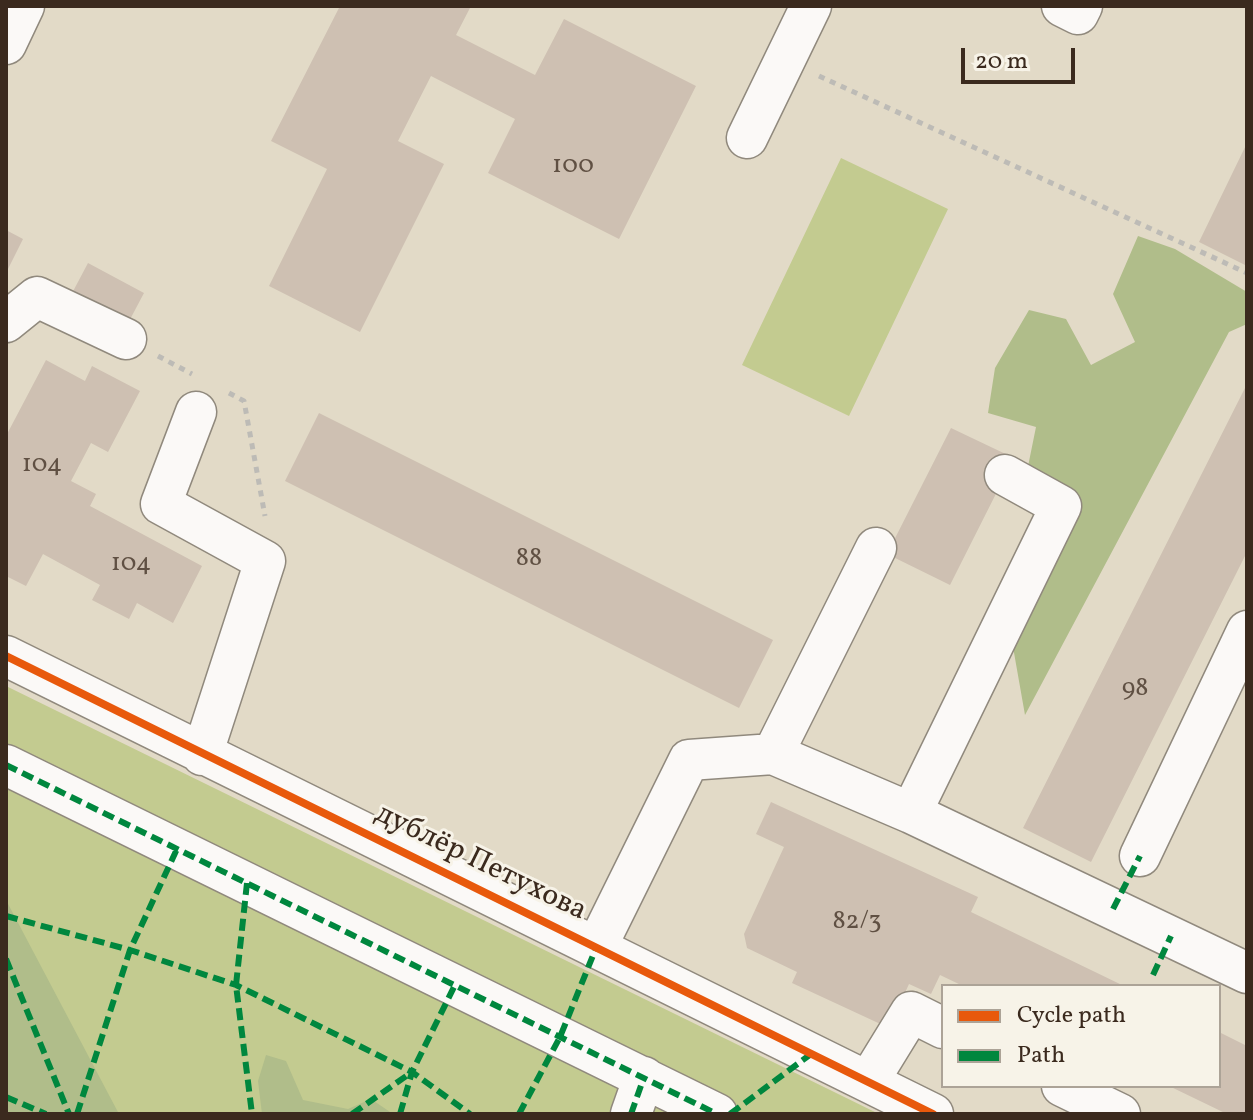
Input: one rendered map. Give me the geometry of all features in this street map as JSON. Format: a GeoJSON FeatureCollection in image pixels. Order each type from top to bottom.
{"type":"FeatureCollection","features":[{"type":"Feature","properties":{"kind":"street"},"geometry":{"type":"LineString","coordinates":[[6,44],[24,6]]}},
{"type":"Feature","properties":{"kind":"street"},"geometry":{"type":"LineString","coordinates":[[747,138],[811,6]]}},
{"type":"Feature","properties":{"kind":"street"},"geometry":{"type":"LineString","coordinates":[[1062,6],[1078,14],[1082,6]]}},
{"type":"Feature","properties":{"kind":"street"},"geometry":{"type":"LineString","coordinates":[[6,322],[37,297],[126,339]]}},
{"type":"Feature","properties":{"kind":"street"},"geometry":{"type":"LineString","coordinates":[[196,412],[161,504],[265,561],[202,755]]}},
{"type":"Feature","properties":{"kind":"street"},"geometry":{"type":"LineString","coordinates":[[911,813],[1061,506],[1005,475]]}},
{"type":"Feature","properties":{"kind":"street"},"geometry":{"type":"LineString","coordinates":[[773,754],[876,548]]}},
{"type":"Feature","properties":{"kind":"street"},"geometry":{"type":"LineString","coordinates":[[1140,856],[1247,631]]}},
{"type":"Feature","properties":{"kind":"street","name":"дублёр Петухова"},"geometry":{"type":"LineString","coordinates":[[6,656],[933,1114]]}},
{"type":"Feature","properties":{"kind":"street"},"geometry":{"type":"LineString","coordinates":[[596,948],[689,760],[773,754],[911,813],[1247,973]]}},
{"type":"Feature","properties":{"kind":"street"},"geometry":{"type":"LineString","coordinates":[[6,765],[638,1096],[717,1114]]}},
{"type":"Feature","properties":{"kind":"street"},"geometry":{"type":"LineString","coordinates":[[868,1082],[911,1012],[941,1027]]}},
{"type":"Feature","properties":{"kind":"street"},"geometry":{"type":"LineString","coordinates":[[1066,1088],[1120,1114]]}},
{"type":"Feature","properties":{"kind":"path"},"geometry":{"type":"LineString","coordinates":[[786,60],[1247,273]]}},
{"type":"Feature","properties":{"kind":"green space"},"geometry":{"type":"Polygon","coordinates":[[[841,158],[948,209],[849,416],[742,365],[841,158]]]}},
{"type":"Feature","properties":{"kind":"green space"},"geometry":{"type":"Polygon","coordinates":[[[1138,236],[1175,249],[1247,292],[1247,324],[1229,332],[1025,715],[1010,630],[1047,550],[1023,491],[1036,427],[988,413],[995,368],[1029,310],[1066,319],[1091,365],[1135,342],[1113,294],[1138,236]]]}},
{"type":"Feature","properties":{"kind":"green space"},"geometry":{"type":"Polygon","coordinates":[[[6,686],[879,1114],[6,1114],[6,686]]]}},
{"type":"Feature","properties":{"kind":"green space"},"geometry":{"type":"Polygon","coordinates":[[[6,900],[119,1114],[6,1114],[6,900]]]}},
{"type":"Feature","properties":{"kind":"green space"},"geometry":{"type":"Polygon","coordinates":[[[266,1055],[286,1061],[303,1100],[348,1109],[371,1099],[393,1114],[262,1114],[258,1081],[266,1055]]]}},
{"type":"Feature","properties":{"kind":"building"},"geometry":{"type":"Polygon","coordinates":[[[340,6],[471,6],[456,35],[535,75],[564,19],[696,86],[619,239],[488,173],[515,119],[431,76],[398,141],[444,164],[360,332],[269,286],[327,169],[271,141],[340,6]]]}},
{"type":"Feature","properties":{"kind":"building"},"geometry":{"type":"Polygon","coordinates":[[[1247,143],[1247,266],[1199,242],[1247,143]]]}},
{"type":"Feature","properties":{"kind":"building"},"geometry":{"type":"Polygon","coordinates":[[[6,230],[23,239],[6,273],[6,230]]]}},
{"type":"Feature","properties":{"kind":"building"},"geometry":{"type":"Polygon","coordinates":[[[88,263],[144,293],[126,327],[70,297],[88,263]]]}},
{"type":"Feature","properties":{"kind":"building"},"geometry":{"type":"Polygon","coordinates":[[[46,360],[85,381],[92,366],[140,391],[108,452],[91,443],[71,481],[96,494],[90,506],[202,566],[173,623],[137,603],[129,619],[92,600],[100,585],[43,554],[26,586],[6,576],[6,436],[46,360]]]}},
{"type":"Feature","properties":{"kind":"building"},"geometry":{"type":"Polygon","coordinates":[[[1247,384],[1247,552],[1091,862],[1023,828],[1247,384]]]}},
{"type":"Feature","properties":{"kind":"building"},"geometry":{"type":"Polygon","coordinates":[[[319,413],[773,640],[739,708],[285,481],[319,413]]]}},
{"type":"Feature","properties":{"kind":"building"},"geometry":{"type":"Polygon","coordinates":[[[951,428],[1014,458],[950,585],[887,554],[951,428]]]}},
{"type":"Feature","properties":{"kind":"building"},"geometry":{"type":"Polygon","coordinates":[[[771,802],[978,897],[971,912],[1120,984],[959,984],[940,975],[931,994],[909,984],[889,1028],[792,983],[797,972],[747,948],[744,934],[784,847],[756,834],[771,802]]]}},
{"type":"Feature","properties":{"kind":"building"},"geometry":{"type":"Polygon","coordinates":[[[1221,1033],[1247,1046],[1247,1114],[1227,1114],[1173,1088],[1221,1088],[1221,1033]]]}},
{"type":"Feature","properties":{"kind":"marked path"},"geometry":{"type":"LineString","coordinates":[[6,765],[717,1114]]}},
{"type":"Feature","properties":{"kind":"marked path"},"geometry":{"type":"LineString","coordinates":[[77,1114],[130,950],[177,849]]}},
{"type":"Feature","properties":{"kind":"marked path"},"geometry":{"type":"LineString","coordinates":[[1113,909],[1140,856]]}},
{"type":"Feature","properties":{"kind":"marked path"},"geometry":{"type":"LineString","coordinates":[[247,883],[236,985],[252,1114]]}},
{"type":"Feature","properties":{"kind":"marked path"},"geometry":{"type":"LineString","coordinates":[[6,916],[130,950],[236,985],[412,1072],[470,1114]]}},
{"type":"Feature","properties":{"kind":"marked path"},"geometry":{"type":"LineString","coordinates":[[1153,975],[1171,936]]}},
{"type":"Feature","properties":{"kind":"marked path"},"geometry":{"type":"LineString","coordinates":[[519,1114],[560,1037],[596,948]]}},
{"type":"Feature","properties":{"kind":"marked path"},"geometry":{"type":"LineString","coordinates":[[6,959],[69,1114]]}},
{"type":"Feature","properties":{"kind":"marked path"},"geometry":{"type":"LineString","coordinates":[[400,1114],[412,1072],[455,985]]}},
{"type":"Feature","properties":{"kind":"marked path"},"geometry":{"type":"LineString","coordinates":[[730,1114],[811,1054]]}},
{"type":"Feature","properties":{"kind":"marked path"},"geometry":{"type":"LineString","coordinates":[[352,1114],[412,1072]]}},
{"type":"Feature","properties":{"kind":"marked path"},"geometry":{"type":"LineString","coordinates":[[631,1114],[644,1077]]}},
{"type":"Feature","properties":{"kind":"marked path"},"geometry":{"type":"LineString","coordinates":[[6,1097],[46,1114]]}},
{"type":"Feature","properties":{"kind":"cycle path"},"geometry":{"type":"LineString","coordinates":[[6,656],[933,1114]]}}]}
